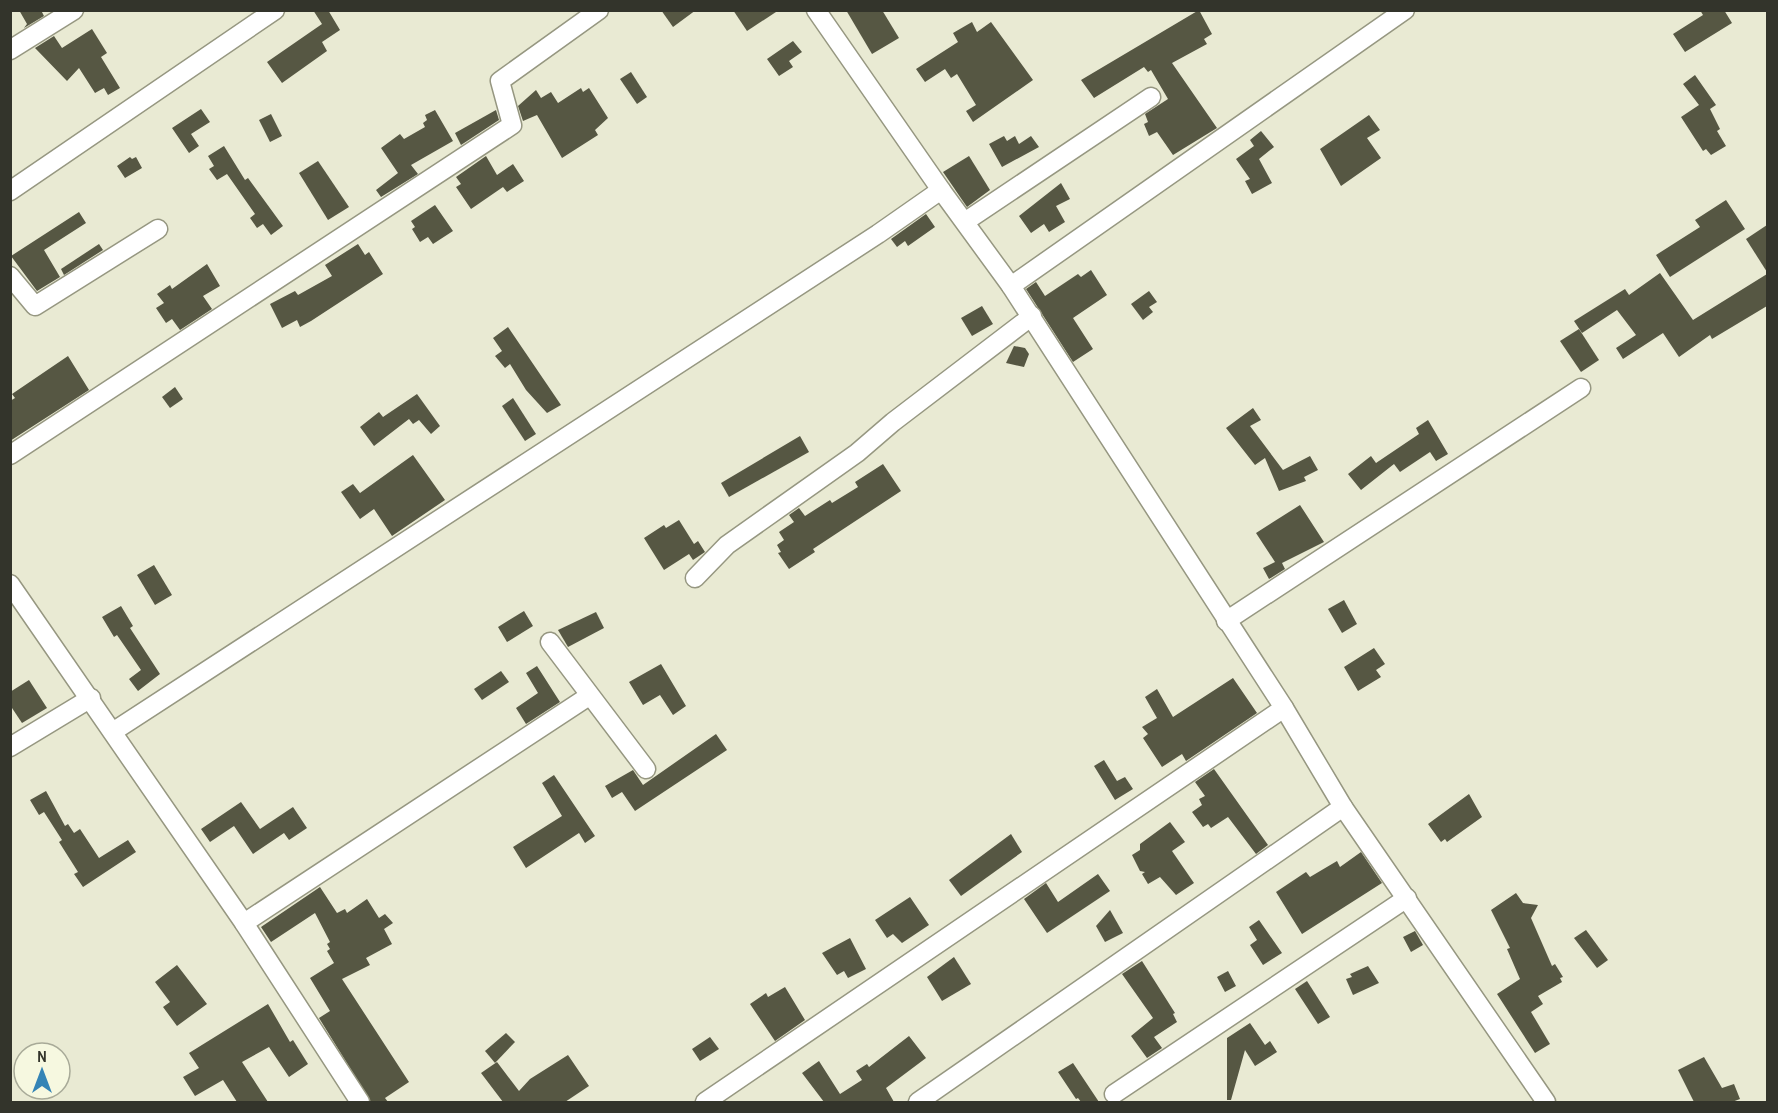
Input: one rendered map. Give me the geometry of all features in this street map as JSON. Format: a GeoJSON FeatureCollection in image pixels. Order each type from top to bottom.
{"type":"FeatureCollection","features":[{"type":"Feature","properties":{"kind":"street"},"geometry":{"type":"LineString","coordinates":[[10,50],[74,10]]}},
{"type":"Feature","properties":{"kind":"street"},"geometry":{"type":"LineString","coordinates":[[10,191],[275,10]]}},
{"type":"Feature","properties":{"kind":"street"},"geometry":{"type":"LineString","coordinates":[[10,455],[512,125],[500,81],[599,10]]}},
{"type":"Feature","properties":{"kind":"street"},"geometry":{"type":"LineString","coordinates":[[816,10],[940,190],[966,221],[1032,316],[1284,708],[1343,807],[1546,1102]]}},
{"type":"Feature","properties":{"kind":"street"},"geometry":{"type":"LineString","coordinates":[[1011,286],[1405,10]]}},
{"type":"Feature","properties":{"kind":"street"},"geometry":{"type":"LineString","coordinates":[[966,221],[1151,97]]}},
{"type":"Feature","properties":{"kind":"street"},"geometry":{"type":"LineString","coordinates":[[114,730],[478,496],[878,234],[940,190]]}},
{"type":"Feature","properties":{"kind":"street"},"geometry":{"type":"LineString","coordinates":[[10,276],[35,306],[158,229]]}},
{"type":"Feature","properties":{"kind":"street"},"geometry":{"type":"LineString","coordinates":[[695,578],[728,545],[849,459],[893,422],[1032,316]]}},
{"type":"Feature","properties":{"kind":"street"},"geometry":{"type":"LineString","coordinates":[[1226,621],[1581,388]]}},
{"type":"Feature","properties":{"kind":"street"},"geometry":{"type":"LineString","coordinates":[[10,584],[114,730],[244,923],[360,1102]]}},
{"type":"Feature","properties":{"kind":"street"},"geometry":{"type":"LineString","coordinates":[[550,642],[646,769]]}},
{"type":"Feature","properties":{"kind":"street"},"geometry":{"type":"LineString","coordinates":[[244,923],[589,696]]}},
{"type":"Feature","properties":{"kind":"street"},"geometry":{"type":"LineString","coordinates":[[10,747],[91,698]]}},
{"type":"Feature","properties":{"kind":"street"},"geometry":{"type":"LineString","coordinates":[[705,1102],[1284,708]]}},
{"type":"Feature","properties":{"kind":"street"},"geometry":{"type":"LineString","coordinates":[[918,1102],[1343,807]]}},
{"type":"Feature","properties":{"kind":"street"},"geometry":{"type":"LineString","coordinates":[[1114,1094],[1407,898]]}},
{"type":"Feature","properties":{"kind":"building"},"geometry":{"type":"Polygon","coordinates":[[[19,10],[41,10],[44,16],[24,28],[27,24],[19,10]]]}},
{"type":"Feature","properties":{"kind":"building"},"geometry":{"type":"Polygon","coordinates":[[[313,10],[328,10],[340,30],[322,42],[327,51],[282,83],[267,62],[322,24],[313,10]]]}},
{"type":"Feature","properties":{"kind":"building"},"geometry":{"type":"Polygon","coordinates":[[[661,10],[696,10],[673,27],[661,10]]]}},
{"type":"Feature","properties":{"kind":"building"},"geometry":{"type":"Polygon","coordinates":[[[733,10],[779,10],[747,31],[733,10]]]}},
{"type":"Feature","properties":{"kind":"building"},"geometry":{"type":"Polygon","coordinates":[[[846,10],[882,10],[899,38],[872,54],[846,10]]]}},
{"type":"Feature","properties":{"kind":"building"},"geometry":{"type":"Polygon","coordinates":[[[1199,10],[1212,34],[1204,39],[1207,44],[1172,63],[1217,128],[1173,155],[1157,132],[1149,136],[1144,124],[1148,122],[1145,114],[1168,99],[1151,70],[1148,72],[1144,67],[1094,98],[1081,80],[1199,10]]]}},
{"type":"Feature","properties":{"kind":"building"},"geometry":{"type":"Polygon","coordinates":[[[1700,10],[1724,10],[1732,23],[1685,52],[1673,34],[1703,15],[1700,10]]]}},
{"type":"Feature","properties":{"kind":"building"},"geometry":{"type":"Polygon","coordinates":[[[972,22],[977,32],[991,22],[1033,80],[973,122],[966,111],[976,105],[957,74],[951,78],[945,69],[925,82],[916,69],[958,42],[953,33],[972,22]]]}},
{"type":"Feature","properties":{"kind":"building"},"geometry":{"type":"Polygon","coordinates":[[[92,29],[107,53],[101,57],[120,88],[108,95],[104,88],[95,93],[79,68],[67,81],[35,48],[54,36],[62,48],[92,29]]]}},
{"type":"Feature","properties":{"kind":"building"},"geometry":{"type":"Polygon","coordinates":[[[793,41],[802,52],[789,61],[793,67],[779,76],[767,59],[793,41]]]}},
{"type":"Feature","properties":{"kind":"building"},"geometry":{"type":"Polygon","coordinates":[[[631,72],[647,97],[637,104],[620,79],[631,72]]]}},
{"type":"Feature","properties":{"kind":"building"},"geometry":{"type":"Polygon","coordinates":[[[1695,75],[1716,105],[1710,109],[1720,129],[1717,131],[1726,146],[1711,155],[1706,149],[1703,151],[1681,117],[1699,105],[1683,84],[1695,75]]]}},
{"type":"Feature","properties":{"kind":"building"},"geometry":{"type":"Polygon","coordinates":[[[581,88],[583,92],[589,88],[608,118],[595,130],[598,135],[562,158],[537,115],[523,121],[518,106],[536,90],[541,98],[551,92],[558,103],[581,88]]]}},
{"type":"Feature","properties":{"kind":"building"},"geometry":{"type":"Polygon","coordinates":[[[201,109],[210,122],[191,134],[199,146],[189,153],[172,128],[201,109]]]}},
{"type":"Feature","properties":{"kind":"building"},"geometry":{"type":"Polygon","coordinates":[[[435,110],[453,141],[411,165],[418,174],[381,197],[376,190],[398,173],[381,148],[400,134],[404,139],[425,127],[423,123],[427,120],[425,115],[435,110]]]}},
{"type":"Feature","properties":{"kind":"building"},"geometry":{"type":"Polygon","coordinates":[[[496,110],[499,120],[461,145],[455,133],[496,110]]]}},
{"type":"Feature","properties":{"kind":"building"},"geometry":{"type":"Polygon","coordinates":[[[271,114],[282,136],[270,142],[259,120],[271,114]]]}},
{"type":"Feature","properties":{"kind":"building"},"geometry":{"type":"Polygon","coordinates":[[[1369,115],[1380,130],[1367,138],[1381,158],[1341,186],[1320,149],[1369,115]]]}},
{"type":"Feature","properties":{"kind":"building"},"geometry":{"type":"Polygon","coordinates":[[[1261,131],[1274,147],[1259,159],[1272,183],[1252,194],[1245,181],[1250,179],[1236,159],[1254,146],[1250,140],[1261,131]]]}},
{"type":"Feature","properties":{"kind":"building"},"geometry":{"type":"Polygon","coordinates":[[[1004,136],[1007,141],[1015,136],[1019,144],[1031,136],[1039,147],[1002,167],[989,144],[1004,136]]]}},
{"type":"Feature","properties":{"kind":"building"},"geometry":{"type":"Polygon","coordinates":[[[224,146],[245,180],[248,178],[283,226],[271,235],[263,224],[257,228],[250,218],[255,214],[227,174],[217,180],[209,169],[214,166],[208,156],[224,146]]]}},
{"type":"Feature","properties":{"kind":"building"},"geometry":{"type":"Polygon","coordinates":[[[486,156],[497,175],[513,164],[524,181],[507,192],[503,187],[471,209],[456,187],[461,184],[456,177],[486,156]]]}},
{"type":"Feature","properties":{"kind":"building"},"geometry":{"type":"Polygon","coordinates":[[[969,156],[990,190],[967,207],[943,172],[969,156]]]}},
{"type":"Feature","properties":{"kind":"building"},"geometry":{"type":"Polygon","coordinates":[[[130,157],[132,159],[136,157],[142,168],[125,178],[117,166],[130,157]]]}},
{"type":"Feature","properties":{"kind":"building"},"geometry":{"type":"Polygon","coordinates":[[[318,161],[349,207],[328,220],[299,173],[318,161]]]}},
{"type":"Feature","properties":{"kind":"building"},"geometry":{"type":"Polygon","coordinates":[[[1061,183],[1070,199],[1056,206],[1065,222],[1049,232],[1044,224],[1031,233],[1019,216],[1061,183]]]}},
{"type":"Feature","properties":{"kind":"building"},"geometry":{"type":"Polygon","coordinates":[[[1726,200],[1745,229],[1670,277],[1656,255],[1700,227],[1695,220],[1726,200]]]}},
{"type":"Feature","properties":{"kind":"building"},"geometry":{"type":"Polygon","coordinates":[[[435,205],[453,231],[433,244],[428,237],[420,242],[412,229],[415,227],[411,221],[435,205]]]}},
{"type":"Feature","properties":{"kind":"building"},"geometry":{"type":"Polygon","coordinates":[[[79,212],[86,223],[44,250],[60,277],[37,291],[11,256],[79,212]]]}},
{"type":"Feature","properties":{"kind":"building"},"geometry":{"type":"Polygon","coordinates":[[[926,214],[935,227],[908,246],[905,241],[897,247],[891,239],[926,214]]]}},
{"type":"Feature","properties":{"kind":"building"},"geometry":{"type":"Polygon","coordinates":[[[1767,225],[1767,272],[1746,239],[1767,225]]]}},
{"type":"Feature","properties":{"kind":"building"},"geometry":{"type":"Polygon","coordinates":[[[99,244],[103,250],[64,275],[61,269],[99,244]]]}},
{"type":"Feature","properties":{"kind":"building"},"geometry":{"type":"Polygon","coordinates":[[[358,244],[365,255],[369,252],[383,274],[300,327],[297,320],[282,328],[270,304],[295,291],[298,295],[332,276],[325,265],[358,244]]]}},
{"type":"Feature","properties":{"kind":"building"},"geometry":{"type":"Polygon","coordinates":[[[207,264],[220,286],[203,296],[212,309],[180,330],[172,319],[166,323],[156,308],[164,303],[157,294],[170,285],[172,289],[207,264]]]}},
{"type":"Feature","properties":{"kind":"building"},"geometry":{"type":"Polygon","coordinates":[[[1091,270],[1107,295],[1073,318],[1093,349],[1073,362],[1026,289],[1036,282],[1045,296],[1078,274],[1081,277],[1091,270]]]}},
{"type":"Feature","properties":{"kind":"building"},"geometry":{"type":"Polygon","coordinates":[[[1660,273],[1693,320],[1767,274],[1767,306],[1712,339],[1710,335],[1679,357],[1663,333],[1623,359],[1616,348],[1636,335],[1617,310],[1582,333],[1574,321],[1625,289],[1629,295],[1660,273]]]}},
{"type":"Feature","properties":{"kind":"building"},"geometry":{"type":"Polygon","coordinates":[[[1149,291],[1157,302],[1149,307],[1153,312],[1143,320],[1131,304],[1149,291]]]}},
{"type":"Feature","properties":{"kind":"building"},"geometry":{"type":"Polygon","coordinates":[[[982,306],[993,324],[972,336],[961,318],[982,306]]]}},
{"type":"Feature","properties":{"kind":"building"},"geometry":{"type":"Polygon","coordinates":[[[508,327],[561,405],[547,413],[526,390],[510,364],[505,368],[495,356],[502,351],[493,338],[508,327]]]}},
{"type":"Feature","properties":{"kind":"building"},"geometry":{"type":"Polygon","coordinates":[[[1579,329],[1599,360],[1581,372],[1560,341],[1579,329]]]}},
{"type":"Feature","properties":{"kind":"building"},"geometry":{"type":"Polygon","coordinates":[[[1014,346],[1025,348],[1029,354],[1024,367],[1006,363],[1014,346]]]}},
{"type":"Feature","properties":{"kind":"building"},"geometry":{"type":"Polygon","coordinates":[[[68,356],[89,390],[10,441],[10,401],[15,398],[12,394],[68,356]]]}},
{"type":"Feature","properties":{"kind":"building"},"geometry":{"type":"Polygon","coordinates":[[[175,387],[183,399],[170,408],[162,397],[175,387]]]}},
{"type":"Feature","properties":{"kind":"building"},"geometry":{"type":"Polygon","coordinates":[[[417,394],[440,426],[431,434],[419,420],[413,424],[409,419],[374,446],[360,427],[379,412],[383,417],[417,394]]]}},
{"type":"Feature","properties":{"kind":"building"},"geometry":{"type":"Polygon","coordinates":[[[513,398],[536,434],[525,441],[502,406],[513,398]]]}},
{"type":"Feature","properties":{"kind":"building"},"geometry":{"type":"Polygon","coordinates":[[[1253,408],[1261,420],[1250,426],[1283,470],[1310,456],[1318,470],[1304,477],[1306,481],[1279,491],[1265,458],[1255,465],[1226,428],[1253,408]]]}},
{"type":"Feature","properties":{"kind":"building"},"geometry":{"type":"Polygon","coordinates":[[[1428,420],[1448,454],[1436,461],[1430,452],[1400,472],[1394,464],[1361,490],[1348,474],[1371,456],[1376,463],[1419,434],[1416,428],[1428,420]]]}},
{"type":"Feature","properties":{"kind":"building"},"geometry":{"type":"Polygon","coordinates":[[[800,436],[809,452],[729,497],[721,483],[800,436]]]}},
{"type":"Feature","properties":{"kind":"building"},"geometry":{"type":"Polygon","coordinates":[[[413,455],[445,500],[392,536],[374,509],[360,519],[341,492],[353,484],[360,493],[413,455]]]}},
{"type":"Feature","properties":{"kind":"building"},"geometry":{"type":"Polygon","coordinates":[[[883,464],[901,491],[813,549],[815,552],[789,569],[778,553],[781,552],[777,545],[784,540],[779,532],[794,522],[789,515],[799,508],[805,516],[830,500],[832,503],[858,487],[855,482],[883,464]]]}},
{"type":"Feature","properties":{"kind":"building"},"geometry":{"type":"Polygon","coordinates":[[[1300,505],[1324,542],[1282,563],[1285,569],[1269,579],[1263,568],[1275,562],[1256,533],[1300,505]]]}},
{"type":"Feature","properties":{"kind":"building"},"geometry":{"type":"Polygon","coordinates":[[[679,520],[694,544],[698,541],[705,552],[693,560],[689,554],[664,570],[644,538],[664,525],[666,528],[679,520]]]}},
{"type":"Feature","properties":{"kind":"building"},"geometry":{"type":"Polygon","coordinates":[[[154,565],[172,595],[155,605],[137,575],[154,565]]]}},
{"type":"Feature","properties":{"kind":"building"},"geometry":{"type":"Polygon","coordinates":[[[1344,600],[1357,624],[1342,633],[1328,609],[1344,600]]]}},
{"type":"Feature","properties":{"kind":"building"},"geometry":{"type":"Polygon","coordinates":[[[121,606],[133,626],[130,628],[160,674],[138,691],[129,679],[141,670],[117,635],[114,637],[102,617],[121,606]]]}},
{"type":"Feature","properties":{"kind":"building"},"geometry":{"type":"Polygon","coordinates":[[[524,611],[533,626],[507,642],[498,627],[524,611]]]}},
{"type":"Feature","properties":{"kind":"building"},"geometry":{"type":"Polygon","coordinates":[[[596,612],[604,628],[568,647],[558,630],[596,612]]]}},
{"type":"Feature","properties":{"kind":"building"},"geometry":{"type":"Polygon","coordinates":[[[1374,648],[1385,664],[1376,670],[1381,677],[1358,691],[1344,667],[1374,648]]]}},
{"type":"Feature","properties":{"kind":"building"},"geometry":{"type":"Polygon","coordinates":[[[661,664],[686,706],[673,715],[660,695],[643,705],[629,682],[661,664]]]}},
{"type":"Feature","properties":{"kind":"building"},"geometry":{"type":"Polygon","coordinates":[[[537,666],[560,702],[526,724],[516,708],[538,693],[526,673],[537,666]]]}},
{"type":"Feature","properties":{"kind":"building"},"geometry":{"type":"Polygon","coordinates":[[[501,671],[509,682],[482,700],[474,689],[501,671]]]}},
{"type":"Feature","properties":{"kind":"building"},"geometry":{"type":"Polygon","coordinates":[[[1233,678],[1257,713],[1186,761],[1182,754],[1162,767],[1143,738],[1148,734],[1142,727],[1157,718],[1145,697],[1157,689],[1173,717],[1233,678]]]}},
{"type":"Feature","properties":{"kind":"building"},"geometry":{"type":"Polygon","coordinates":[[[29,680],[47,708],[22,723],[10,705],[10,692],[29,680]]]}},
{"type":"Feature","properties":{"kind":"building"},"geometry":{"type":"Polygon","coordinates":[[[716,734],[727,750],[635,811],[622,792],[612,798],[605,786],[633,770],[643,785],[716,734]]]}},
{"type":"Feature","properties":{"kind":"building"},"geometry":{"type":"Polygon","coordinates":[[[1104,760],[1117,781],[1125,777],[1133,789],[1115,800],[1094,766],[1104,760]]]}},
{"type":"Feature","properties":{"kind":"building"},"geometry":{"type":"Polygon","coordinates":[[[1214,769],[1268,845],[1256,854],[1228,817],[1211,828],[1208,824],[1203,827],[1192,812],[1202,805],[1199,799],[1205,796],[1195,782],[1214,769]]]}},
{"type":"Feature","properties":{"kind":"building"},"geometry":{"type":"Polygon","coordinates":[[[554,775],[595,836],[585,843],[579,833],[526,868],[513,847],[562,816],[542,783],[554,775]]]}},
{"type":"Feature","properties":{"kind":"building"},"geometry":{"type":"Polygon","coordinates":[[[46,791],[65,826],[68,824],[74,833],[80,829],[99,858],[128,840],[136,852],[83,887],[74,874],[78,872],[59,842],[62,840],[44,812],[39,815],[30,800],[46,791]]]}},
{"type":"Feature","properties":{"kind":"building"},"geometry":{"type":"Polygon","coordinates":[[[1469,794],[1482,817],[1447,842],[1445,839],[1441,842],[1428,824],[1469,794]]]}},
{"type":"Feature","properties":{"kind":"building"},"geometry":{"type":"Polygon","coordinates":[[[241,802],[260,829],[293,807],[307,828],[289,840],[284,833],[253,854],[234,826],[210,842],[201,829],[241,802]]]}},
{"type":"Feature","properties":{"kind":"building"},"geometry":{"type":"Polygon","coordinates":[[[1170,822],[1185,842],[1172,851],[1194,883],[1176,895],[1160,877],[1148,884],[1142,874],[1145,872],[1140,871],[1132,855],[1140,850],[1140,844],[1170,822]]]}},
{"type":"Feature","properties":{"kind":"building"},"geometry":{"type":"Polygon","coordinates":[[[1011,834],[1022,852],[961,896],[949,880],[1011,834]]]}},
{"type":"Feature","properties":{"kind":"building"},"geometry":{"type":"Polygon","coordinates":[[[1361,852],[1382,883],[1302,934],[1276,892],[1306,872],[1310,877],[1337,861],[1340,867],[1361,852]]]}},
{"type":"Feature","properties":{"kind":"building"},"geometry":{"type":"Polygon","coordinates":[[[1098,874],[1110,891],[1047,933],[1024,899],[1046,883],[1058,902],[1098,874]]]}},
{"type":"Feature","properties":{"kind":"building"},"geometry":{"type":"Polygon","coordinates":[[[320,887],[337,913],[345,909],[347,913],[367,899],[379,918],[385,914],[393,923],[384,929],[392,944],[366,958],[370,965],[342,979],[409,1082],[385,1098],[388,1102],[371,1102],[319,1018],[330,1011],[310,978],[334,963],[327,951],[330,949],[327,944],[330,942],[315,913],[271,942],[261,927],[320,887]]]}},
{"type":"Feature","properties":{"kind":"building"},"geometry":{"type":"Polygon","coordinates":[[[1516,893],[1523,903],[1538,905],[1531,918],[1552,966],[1555,964],[1563,977],[1560,978],[1562,982],[1538,996],[1543,1004],[1531,1012],[1550,1044],[1535,1053],[1497,994],[1520,979],[1507,949],[1510,948],[1491,910],[1516,893]]]}},
{"type":"Feature","properties":{"kind":"building"},"geometry":{"type":"Polygon","coordinates":[[[910,897],[929,925],[902,943],[893,934],[887,938],[875,920],[910,897]]]}},
{"type":"Feature","properties":{"kind":"building"},"geometry":{"type":"Polygon","coordinates":[[[1110,910],[1123,933],[1105,942],[1096,926],[1110,910]]]}},
{"type":"Feature","properties":{"kind":"building"},"geometry":{"type":"Polygon","coordinates":[[[1259,920],[1282,953],[1263,965],[1250,945],[1257,940],[1249,927],[1259,920]]]}},
{"type":"Feature","properties":{"kind":"building"},"geometry":{"type":"Polygon","coordinates":[[[1586,930],[1608,960],[1597,968],[1574,938],[1586,930]]]}},
{"type":"Feature","properties":{"kind":"building"},"geometry":{"type":"Polygon","coordinates":[[[1415,931],[1423,945],[1411,952],[1403,937],[1415,931]]]}},
{"type":"Feature","properties":{"kind":"building"},"geometry":{"type":"Polygon","coordinates":[[[850,938],[866,969],[848,978],[844,971],[837,975],[822,953],[850,938]]]}},
{"type":"Feature","properties":{"kind":"building"},"geometry":{"type":"Polygon","coordinates":[[[954,957],[971,984],[942,1001],[927,977],[954,957]]]}},
{"type":"Feature","properties":{"kind":"building"},"geometry":{"type":"Polygon","coordinates":[[[1142,961],[1175,1013],[1173,1014],[1177,1022],[1154,1037],[1162,1048],[1147,1058],[1131,1036],[1153,1018],[1122,974],[1142,961]]]}},
{"type":"Feature","properties":{"kind":"building"},"geometry":{"type":"Polygon","coordinates":[[[177,965],[207,1004],[177,1026],[163,1007],[170,1002],[155,982],[177,965]]]}},
{"type":"Feature","properties":{"kind":"building"},"geometry":{"type":"Polygon","coordinates":[[[1368,966],[1379,983],[1353,995],[1346,979],[1352,977],[1350,974],[1368,966]]]}},
{"type":"Feature","properties":{"kind":"building"},"geometry":{"type":"Polygon","coordinates":[[[1228,971],[1236,986],[1225,992],[1217,977],[1228,971]]]}},
{"type":"Feature","properties":{"kind":"building"},"geometry":{"type":"Polygon","coordinates":[[[1307,981],[1330,1017],[1318,1024],[1295,989],[1307,981]]]}},
{"type":"Feature","properties":{"kind":"building"},"geometry":{"type":"Polygon","coordinates":[[[785,987],[805,1020],[775,1041],[750,1004],[766,993],[768,997],[785,987]]]}},
{"type":"Feature","properties":{"kind":"building"},"geometry":{"type":"Polygon","coordinates":[[[268,1004],[290,1042],[293,1040],[308,1064],[289,1077],[269,1047],[242,1062],[268,1102],[237,1102],[223,1080],[195,1096],[183,1077],[199,1068],[189,1053],[268,1004]]]}},
{"type":"Feature","properties":{"kind":"building"},"geometry":{"type":"Polygon","coordinates":[[[1250,1023],[1265,1045],[1270,1041],[1277,1052],[1255,1066],[1245,1050],[1231,1100],[1227,1100],[1227,1038],[1250,1023]]]}},
{"type":"Feature","properties":{"kind":"building"},"geometry":{"type":"Polygon","coordinates":[[[506,1033],[515,1042],[495,1063],[485,1051],[506,1033]]]}},
{"type":"Feature","properties":{"kind":"building"},"geometry":{"type":"Polygon","coordinates":[[[909,1036],[926,1058],[886,1088],[894,1102],[824,1102],[802,1073],[819,1061],[840,1094],[862,1080],[856,1071],[867,1064],[869,1067],[909,1036]]]}},
{"type":"Feature","properties":{"kind":"building"},"geometry":{"type":"Polygon","coordinates":[[[710,1037],[719,1049],[700,1061],[692,1049],[710,1037]]]}},
{"type":"Feature","properties":{"kind":"building"},"geometry":{"type":"Polygon","coordinates":[[[568,1055],[589,1086],[565,1102],[503,1102],[481,1073],[497,1062],[519,1091],[530,1079],[568,1055]]]}},
{"type":"Feature","properties":{"kind":"building"},"geometry":{"type":"Polygon","coordinates":[[[1704,1057],[1722,1088],[1734,1084],[1740,1099],[1732,1102],[1694,1102],[1678,1070],[1704,1057]]]}},
{"type":"Feature","properties":{"kind":"building"},"geometry":{"type":"Polygon","coordinates":[[[1073,1063],[1099,1102],[1081,1102],[1078,1098],[1076,1099],[1058,1072],[1073,1063]]]}}]}
